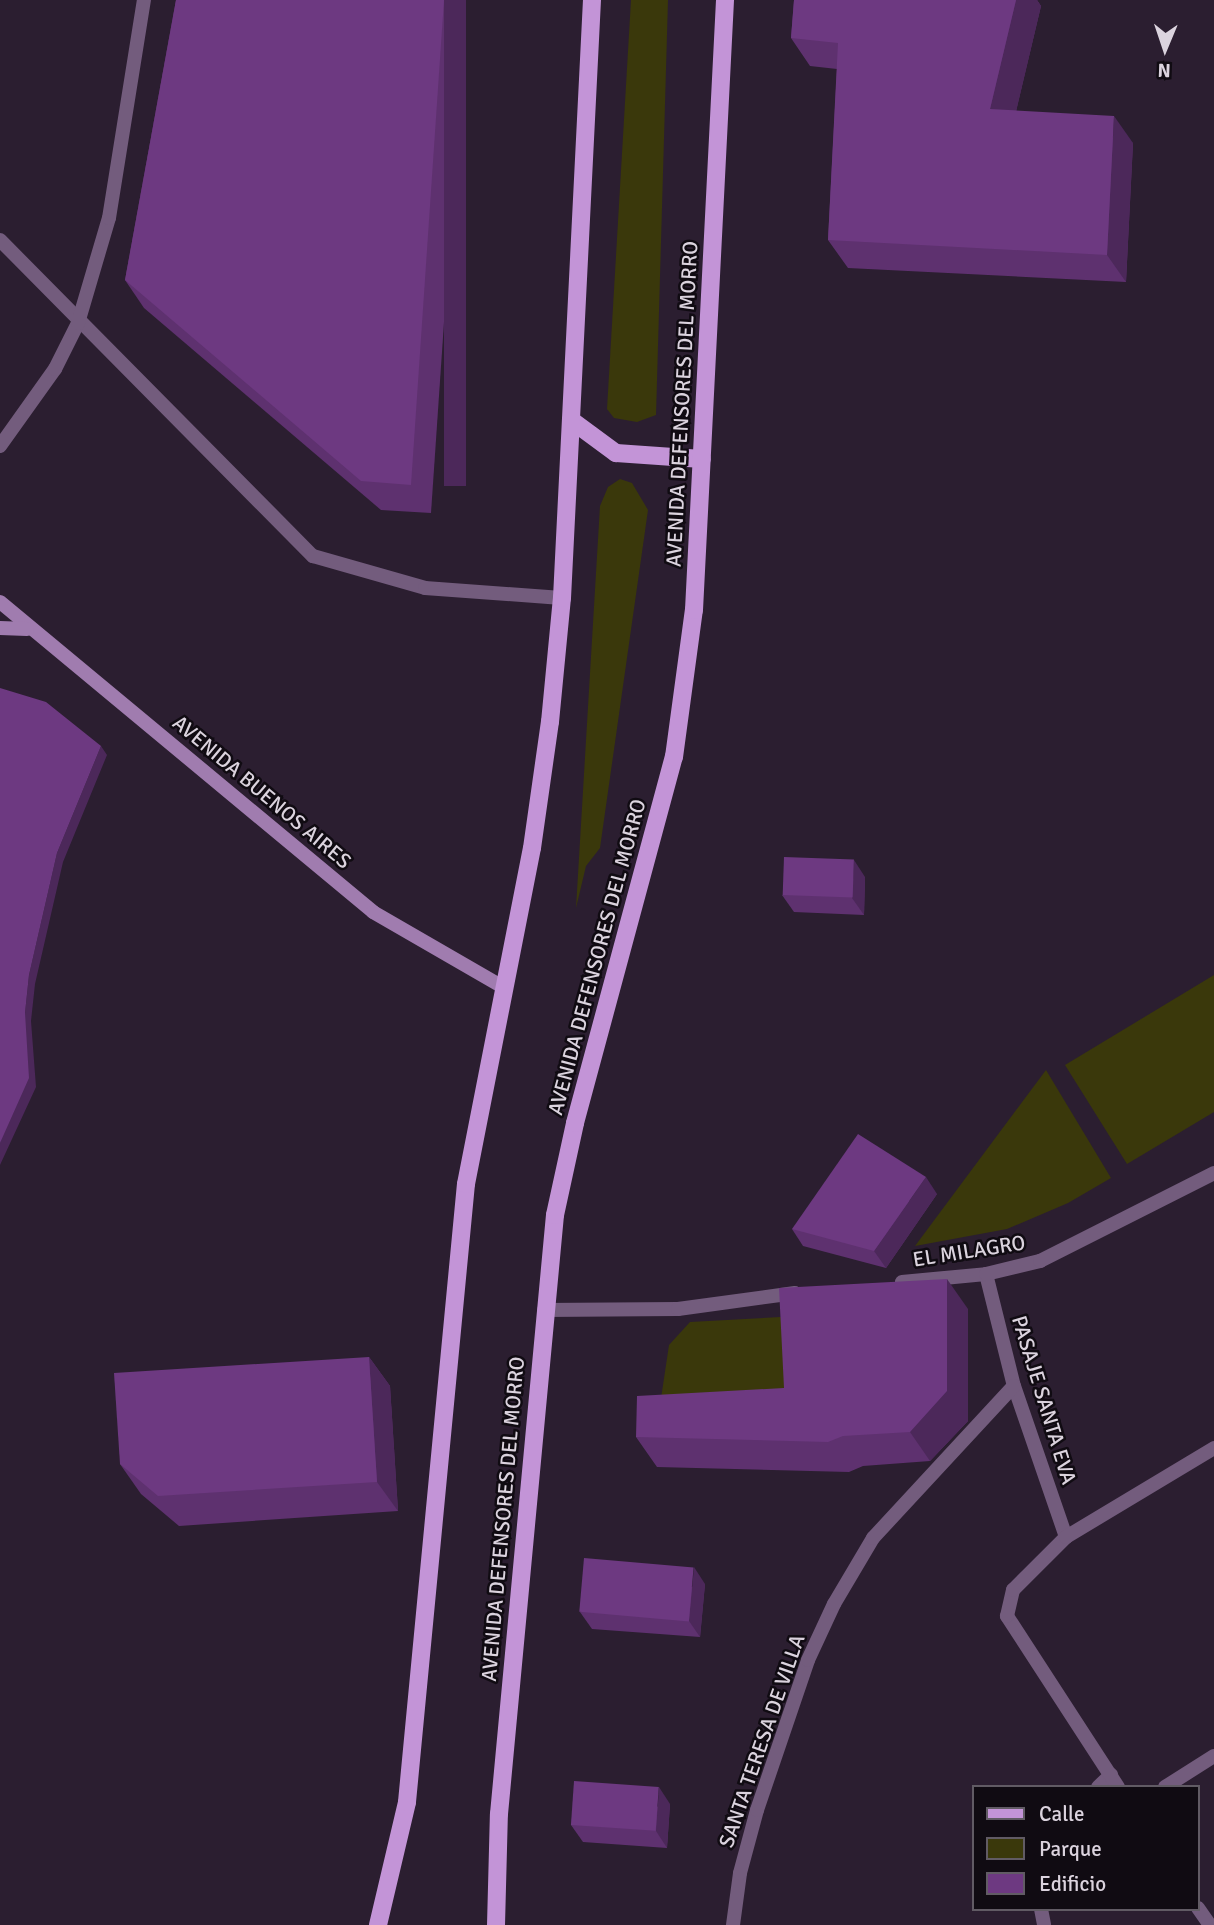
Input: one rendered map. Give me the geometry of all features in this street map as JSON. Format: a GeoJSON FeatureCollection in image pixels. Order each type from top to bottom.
{"type":"FeatureCollection","features":[{"type":"Feature","properties":{"kind":"main road"},"geometry":{"type":"LineString","coordinates":[[378,1925],[407,1802],[428,1615],[466,1184],[534,835],[562,598],[592,0]]}},
{"type":"Feature","properties":{"kind":"main road","name":"AVENIDA DEFENSORES DEL MORRO"},"geometry":{"type":"LineString","coordinates":[[496,1925],[499,1814],[544,1310],[555,1215],[575,1123],[674,757],[694,610],[725,0]]}},
{"type":"Feature","properties":{"kind":"main road"},"geometry":{"type":"LineString","coordinates":[[571,420],[616,453],[702,458]]}},
{"type":"Feature","properties":{"kind":"street"},"geometry":{"type":"LineString","coordinates":[[0,446],[55,369],[78,323],[109,218],[144,0]]}},
{"type":"Feature","properties":{"kind":"street"},"geometry":{"type":"LineString","coordinates":[[0,240],[78,323],[313,556],[425,588],[562,598]]}},
{"type":"Feature","properties":{"kind":"street","name":"AVENIDA BUENOS AIRES"},"geometry":{"type":"LineString","coordinates":[[0,603],[27,629],[373,912],[503,987]]}},
{"type":"Feature","properties":{"kind":"street"},"geometry":{"type":"LineString","coordinates":[[0,628],[27,629]]}},
{"type":"Feature","properties":{"kind":"street","name":"EL MILAGRO"},"geometry":{"type":"LineString","coordinates":[[888,1284],[986,1274],[1040,1261],[1214,1173]]}},
{"type":"Feature","properties":{"kind":"street","name":"PASAJE SANTA EVA"},"geometry":{"type":"LineString","coordinates":[[986,1274],[1014,1386],[1066,1537]]}},
{"type":"Feature","properties":{"kind":"street"},"geometry":{"type":"LineString","coordinates":[[544,1310],[678,1309],[813,1291]]}},
{"type":"Feature","properties":{"kind":"street","name":"SANTA TERESA DE VILLA"},"geometry":{"type":"LineString","coordinates":[[733,1925],[740,1873],[757,1810],[808,1660],[834,1604],[873,1538],[1014,1386]]}},
{"type":"Feature","properties":{"kind":"street"},"geometry":{"type":"LineString","coordinates":[[1114,1781],[1007,1616],[1013,1590],[1066,1537],[1214,1448]]}},
{"type":"Feature","properties":{"kind":"street"},"geometry":{"type":"LineString","coordinates":[[1168,1785],[1214,1756]]}},
{"type":"Feature","properties":{"kind":"green space"},"geometry":{"type":"Polygon","coordinates":[[[631,0],[668,0],[656,415],[637,422],[614,418],[607,409],[631,0]]]}},
{"type":"Feature","properties":{"kind":"green space"},"geometry":{"type":"Polygon","coordinates":[[[620,479],[632,483],[648,510],[600,848],[586,866],[576,908],[600,506],[608,487],[620,479]]]}},
{"type":"Feature","properties":{"kind":"green space"},"geometry":{"type":"Polygon","coordinates":[[[1214,975],[1214,1112],[1127,1164],[1065,1065],[1214,975]]]}},
{"type":"Feature","properties":{"kind":"green space"},"geometry":{"type":"Polygon","coordinates":[[[1046,1070],[1111,1178],[1068,1203],[1007,1229],[915,1246],[1046,1070]]]}},
{"type":"Feature","properties":{"kind":"green space"},"geometry":{"type":"Polygon","coordinates":[[[799,1316],[804,1417],[657,1425],[669,1345],[690,1322],[799,1316]]]}},
{"type":"Feature","properties":{"kind":"building"},"geometry":{"type":"Polygon","coordinates":[[[176,0],[444,0],[411,485],[361,481],[125,280],[176,0]]]}},
{"type":"Feature","properties":{"kind":"building"},"geometry":{"type":"Polygon","coordinates":[[[794,0],[1016,0],[990,109],[1114,116],[1107,255],[828,240],[838,43],[791,38],[794,0]]]}},
{"type":"Feature","properties":{"kind":"building"},"geometry":{"type":"Polygon","coordinates":[[[0,688],[46,702],[101,746],[57,853],[29,975],[25,1013],[29,1078],[0,1143],[0,688]]]}},
{"type":"Feature","properties":{"kind":"building"},"geometry":{"type":"Polygon","coordinates":[[[784,857],[854,859],[853,897],[783,895],[784,857]]]}},
{"type":"Feature","properties":{"kind":"building"},"geometry":{"type":"Polygon","coordinates":[[[858,1134],[926,1177],[874,1251],[792,1229],[858,1134]]]}},
{"type":"Feature","properties":{"kind":"building"},"geometry":{"type":"Polygon","coordinates":[[[947,1279],[947,1391],[910,1432],[843,1436],[828,1442],[636,1437],[637,1396],[784,1388],[779,1288],[947,1279]]]}},
{"type":"Feature","properties":{"kind":"building"},"geometry":{"type":"Polygon","coordinates":[[[369,1357],[377,1482],[158,1496],[120,1464],[114,1373],[369,1357]]]}},
{"type":"Feature","properties":{"kind":"building"},"geometry":{"type":"Polygon","coordinates":[[[584,1558],[694,1568],[689,1621],[579,1612],[584,1558]]]}},
{"type":"Feature","properties":{"kind":"building"},"geometry":{"type":"Polygon","coordinates":[[[574,1781],[659,1787],[656,1831],[571,1825],[574,1781]]]}}]}
